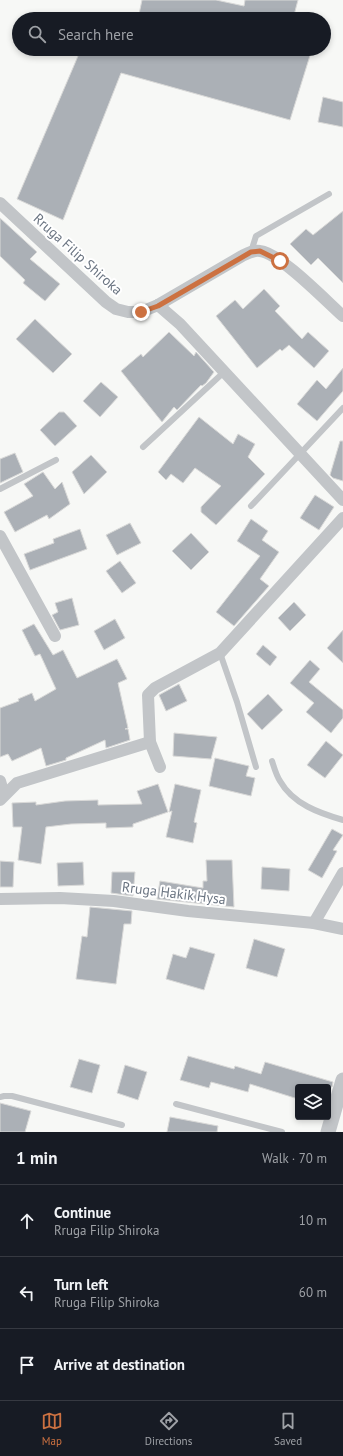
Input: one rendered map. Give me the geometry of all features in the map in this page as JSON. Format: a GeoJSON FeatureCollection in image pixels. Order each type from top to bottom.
{"type":"FeatureCollection","features":[{"type":"Feature","properties":{"kind":"street","name":"Rruga Filip Shiroka"},"geometry":{"type":"LineString","coordinates":[[0,203],[106,302],[116,308],[128,312],[141,312],[158,306],[251,252]]}},
{"type":"Feature","properties":{"kind":"street"},"geometry":{"type":"LineString","coordinates":[[251,252],[260,251],[280,261],[343,316]]}},
{"type":"Feature","properties":{"kind":"street"},"geometry":{"type":"LineString","coordinates":[[158,306],[180,324],[223,373],[343,500]]}},
{"type":"Feature","properties":{"kind":"street"},"geometry":{"type":"LineString","coordinates":[[160,767],[150,742],[148,695],[155,688],[220,653],[343,518]]}},
{"type":"Feature","properties":{"kind":"street"},"geometry":{"type":"LineString","coordinates":[[0,536],[55,636]]}},
{"type":"Feature","properties":{"kind":"street"},"geometry":{"type":"LineString","coordinates":[[2,798],[17,783],[150,742]]}},
{"type":"Feature","properties":{"kind":"street"},"geometry":{"type":"LineString","coordinates":[[0,781],[2,798]]}},
{"type":"Feature","properties":{"kind":"street"},"geometry":{"type":"LineString","coordinates":[[314,923],[343,873]]}},
{"type":"Feature","properties":{"kind":"street","name":"Rruga Hakik Hysa"},"geometry":{"type":"LineString","coordinates":[[0,899],[60,898],[114,901],[188,911],[314,923],[343,929]]}},
{"type":"Feature","properties":{"kind":"street"},"geometry":{"type":"LineString","coordinates":[[328,1132],[343,1080]]}},
{"type":"Feature","properties":{"kind":"lane"},"geometry":{"type":"LineString","coordinates":[[251,252],[256,236],[329,194]]}},
{"type":"Feature","properties":{"kind":"lane"},"geometry":{"type":"LineString","coordinates":[[143,447],[223,373]]}},
{"type":"Feature","properties":{"kind":"lane"},"geometry":{"type":"LineString","coordinates":[[251,506],[343,408]]}},
{"type":"Feature","properties":{"kind":"lane"},"geometry":{"type":"LineString","coordinates":[[0,489],[56,460]]}},
{"type":"Feature","properties":{"kind":"lane"},"geometry":{"type":"LineString","coordinates":[[220,653],[237,702],[256,767]]}},
{"type":"Feature","properties":{"kind":"lane"},"geometry":{"type":"LineString","coordinates":[[272,761],[280,782],[299,802],[321,814],[343,820]]}},
{"type":"Feature","properties":{"kind":"lane"},"geometry":{"type":"LineString","coordinates":[[0,1097],[12,1096],[122,1125]]}},
{"type":"Feature","properties":{"kind":"lane"},"geometry":{"type":"LineString","coordinates":[[176,1104],[282,1132]]}},
{"type":"Feature","properties":{"kind":"building"},"geometry":{"type":"Polygon","coordinates":[[[142,0],[216,0],[244,6],[245,0],[298,0],[295,12],[139,12],[142,0]]]}},
{"type":"Feature","properties":{"kind":"building"},"geometry":{"type":"Polygon","coordinates":[[[78,56],[310,56],[290,120],[121,73],[63,220],[17,199],[78,56]]]}},
{"type":"Feature","properties":{"kind":"building"},"geometry":{"type":"Polygon","coordinates":[[[323,97],[343,102],[343,127],[318,122],[323,97]]]}},
{"type":"Feature","properties":{"kind":"building"},"geometry":{"type":"Polygon","coordinates":[[[343,211],[343,283],[318,258],[311,265],[290,244],[306,229],[313,235],[343,211]]]}},
{"type":"Feature","properties":{"kind":"building"},"geometry":{"type":"Polygon","coordinates":[[[0,218],[37,252],[30,259],[60,284],[45,301],[23,283],[25,280],[0,256],[0,218]]]}},
{"type":"Feature","properties":{"kind":"building"},"geometry":{"type":"Polygon","coordinates":[[[264,289],[280,306],[275,311],[302,339],[308,332],[329,351],[314,368],[289,345],[282,351],[280,349],[257,368],[216,316],[235,300],[243,309],[264,289]]]}},
{"type":"Feature","properties":{"kind":"building"},"geometry":{"type":"Polygon","coordinates":[[[35,319],[72,354],[53,373],[16,339],[35,319]]]}},
{"type":"Feature","properties":{"kind":"building"},"geometry":{"type":"Polygon","coordinates":[[[169,332],[194,356],[196,352],[214,372],[206,383],[202,386],[201,385],[177,410],[174,407],[162,422],[121,371],[141,354],[143,357],[169,332]]]}},
{"type":"Feature","properties":{"kind":"building"},"geometry":{"type":"Polygon","coordinates":[[[343,368],[343,391],[317,421],[297,404],[317,380],[326,389],[343,368]]]}},
{"type":"Feature","properties":{"kind":"building"},"geometry":{"type":"Polygon","coordinates":[[[101,382],[118,397],[100,417],[83,401],[101,382]]]}},
{"type":"Feature","properties":{"kind":"building"},"geometry":{"type":"Polygon","coordinates":[[[59,412],[64,412],[77,426],[55,446],[40,430],[59,412]]]}},
{"type":"Feature","properties":{"kind":"building"},"geometry":{"type":"Polygon","coordinates":[[[199,417],[233,444],[238,434],[255,444],[248,457],[265,474],[216,525],[201,512],[201,507],[221,486],[195,468],[183,483],[171,474],[166,480],[158,472],[199,417]]]}},
{"type":"Feature","properties":{"kind":"building"},"geometry":{"type":"Polygon","coordinates":[[[340,441],[343,441],[343,481],[333,478],[330,475],[340,441]]]}},
{"type":"Feature","properties":{"kind":"building"},"geometry":{"type":"Polygon","coordinates":[[[15,453],[23,472],[0,483],[0,459],[15,453]]]}},
{"type":"Feature","properties":{"kind":"building"},"geometry":{"type":"Polygon","coordinates":[[[91,455],[107,472],[84,494],[72,472],[91,455]]]}},
{"type":"Feature","properties":{"kind":"building"},"geometry":{"type":"Polygon","coordinates":[[[43,472],[55,489],[62,482],[70,504],[49,519],[47,515],[15,532],[4,512],[33,496],[24,484],[43,472]]]}},
{"type":"Feature","properties":{"kind":"building"},"geometry":{"type":"Polygon","coordinates":[[[315,495],[334,507],[319,530],[300,518],[315,495]]]}},
{"type":"Feature","properties":{"kind":"building"},"geometry":{"type":"Polygon","coordinates":[[[251,519],[268,531],[262,540],[279,552],[260,579],[269,586],[234,626],[216,612],[260,556],[237,541],[251,519]]]}},
{"type":"Feature","properties":{"kind":"building"},"geometry":{"type":"Polygon","coordinates":[[[130,523],[141,543],[117,555],[106,535],[130,523]]]}},
{"type":"Feature","properties":{"kind":"building"},"geometry":{"type":"Polygon","coordinates":[[[80,529],[87,549],[30,570],[24,554],[54,543],[53,539],[80,529]]]}},
{"type":"Feature","properties":{"kind":"building"},"geometry":{"type":"Polygon","coordinates":[[[191,533],[209,552],[191,570],[172,551],[191,533]]]}},
{"type":"Feature","properties":{"kind":"building"},"geometry":{"type":"Polygon","coordinates":[[[120,561],[136,583],[122,593],[106,571],[120,561]]]}},
{"type":"Feature","properties":{"kind":"building"},"geometry":{"type":"Polygon","coordinates":[[[72,598],[79,625],[60,630],[52,615],[58,612],[55,603],[72,598]]]}},
{"type":"Feature","properties":{"kind":"building"},"geometry":{"type":"Polygon","coordinates":[[[294,602],[306,615],[290,631],[278,618],[294,602]]]}},
{"type":"Feature","properties":{"kind":"building"},"geometry":{"type":"Polygon","coordinates":[[[115,619],[125,638],[104,650],[94,631],[115,619]]]}},
{"type":"Feature","properties":{"kind":"building"},"geometry":{"type":"Polygon","coordinates":[[[34,624],[53,655],[63,650],[77,678],[117,659],[127,679],[118,683],[128,728],[125,729],[128,729],[130,740],[106,748],[105,740],[66,758],[66,760],[46,766],[41,748],[12,761],[8,754],[0,757],[0,708],[19,701],[18,699],[32,693],[35,701],[56,689],[40,654],[35,656],[22,630],[34,624]]]}},
{"type":"Feature","properties":{"kind":"building"},"geometry":{"type":"Polygon","coordinates":[[[343,630],[343,663],[327,648],[343,630]]]}},
{"type":"Feature","properties":{"kind":"building"},"geometry":{"type":"Polygon","coordinates":[[[263,645],[277,657],[270,666],[256,654],[263,645]]]}},
{"type":"Feature","properties":{"kind":"building"},"geometry":{"type":"Polygon","coordinates":[[[310,660],[320,669],[309,682],[343,710],[343,718],[331,733],[306,712],[314,703],[290,683],[310,660]]]}},
{"type":"Feature","properties":{"kind":"building"},"geometry":{"type":"Polygon","coordinates":[[[179,684],[187,701],[166,711],[159,695],[179,684]]]}},
{"type":"Feature","properties":{"kind":"building"},"geometry":{"type":"Polygon","coordinates":[[[268,694],[283,710],[262,730],[247,714],[268,694]]]}},
{"type":"Feature","properties":{"kind":"building"},"geometry":{"type":"Polygon","coordinates":[[[174,733],[217,737],[211,759],[173,756],[174,733]]]}},
{"type":"Feature","properties":{"kind":"building"},"geometry":{"type":"Polygon","coordinates":[[[326,741],[343,755],[325,778],[307,765],[326,741]]]}},
{"type":"Feature","properties":{"kind":"building"},"geometry":{"type":"Polygon","coordinates":[[[215,758],[249,766],[246,776],[255,778],[251,796],[209,786],[215,758]]]}},
{"type":"Feature","properties":{"kind":"building"},"geometry":{"type":"Polygon","coordinates":[[[158,784],[168,812],[133,824],[133,827],[106,828],[106,823],[71,824],[46,827],[41,864],[18,860],[22,827],[13,827],[12,803],[36,802],[36,805],[65,801],[98,800],[98,805],[142,804],[137,791],[158,784]]]}},
{"type":"Feature","properties":{"kind":"building"},"geometry":{"type":"Polygon","coordinates":[[[175,784],[201,790],[194,822],[197,823],[193,843],[166,837],[172,811],[169,812],[175,784]]]}},
{"type":"Feature","properties":{"kind":"building"},"geometry":{"type":"Polygon","coordinates":[[[332,829],[343,835],[333,850],[337,851],[322,878],[308,870],[332,829]]]}},
{"type":"Feature","properties":{"kind":"building"},"geometry":{"type":"Polygon","coordinates":[[[206,860],[232,860],[234,907],[157,899],[160,881],[203,888],[203,881],[207,881],[206,860]]]}},
{"type":"Feature","properties":{"kind":"building"},"geometry":{"type":"Polygon","coordinates":[[[0,861],[14,862],[13,887],[0,887],[0,861]]]}},
{"type":"Feature","properties":{"kind":"building"},"geometry":{"type":"Polygon","coordinates":[[[83,862],[84,885],[58,886],[57,863],[83,862]]]}},
{"type":"Feature","properties":{"kind":"building"},"geometry":{"type":"Polygon","coordinates":[[[262,867],[290,869],[289,891],[261,889],[262,867]]]}},
{"type":"Feature","properties":{"kind":"building"},"geometry":{"type":"Polygon","coordinates":[[[112,872],[135,872],[133,896],[111,893],[112,872]]]}},
{"type":"Feature","properties":{"kind":"building"},"geometry":{"type":"Polygon","coordinates":[[[90,907],[132,911],[131,924],[124,924],[116,984],[76,979],[82,936],[87,937],[90,907]]]}},
{"type":"Feature","properties":{"kind":"building"},"geometry":{"type":"Polygon","coordinates":[[[254,939],[285,949],[277,977],[246,968],[254,939]]]}},
{"type":"Feature","properties":{"kind":"building"},"geometry":{"type":"Polygon","coordinates":[[[190,947],[215,954],[204,990],[166,979],[173,954],[186,958],[190,947]]]}},
{"type":"Feature","properties":{"kind":"building"},"geometry":{"type":"Polygon","coordinates":[[[188,1056],[234,1069],[235,1066],[261,1074],[265,1062],[333,1082],[332,1087],[331,1084],[295,1084],[295,1098],[250,1084],[248,1092],[211,1082],[209,1088],[180,1080],[188,1056]]]}},
{"type":"Feature","properties":{"kind":"building"},"geometry":{"type":"Polygon","coordinates":[[[79,1059],[100,1065],[92,1093],[70,1087],[79,1059]]]}},
{"type":"Feature","properties":{"kind":"building"},"geometry":{"type":"Polygon","coordinates":[[[125,1065],[147,1072],[138,1100],[117,1093],[125,1065]]]}},
{"type":"Feature","properties":{"kind":"building"},"geometry":{"type":"Polygon","coordinates":[[[0,1103],[31,1111],[25,1132],[0,1132],[0,1103]]]}},
{"type":"Feature","properties":{"kind":"building"},"geometry":{"type":"Polygon","coordinates":[[[170,1117],[218,1126],[217,1132],[167,1132],[170,1117]]]}},
{"type":"Feature","properties":{"kind":"route"},"geometry":{"type":"LineString","coordinates":[[141,312],[158,306],[251,252],[260,251],[280,261]]}}]}
